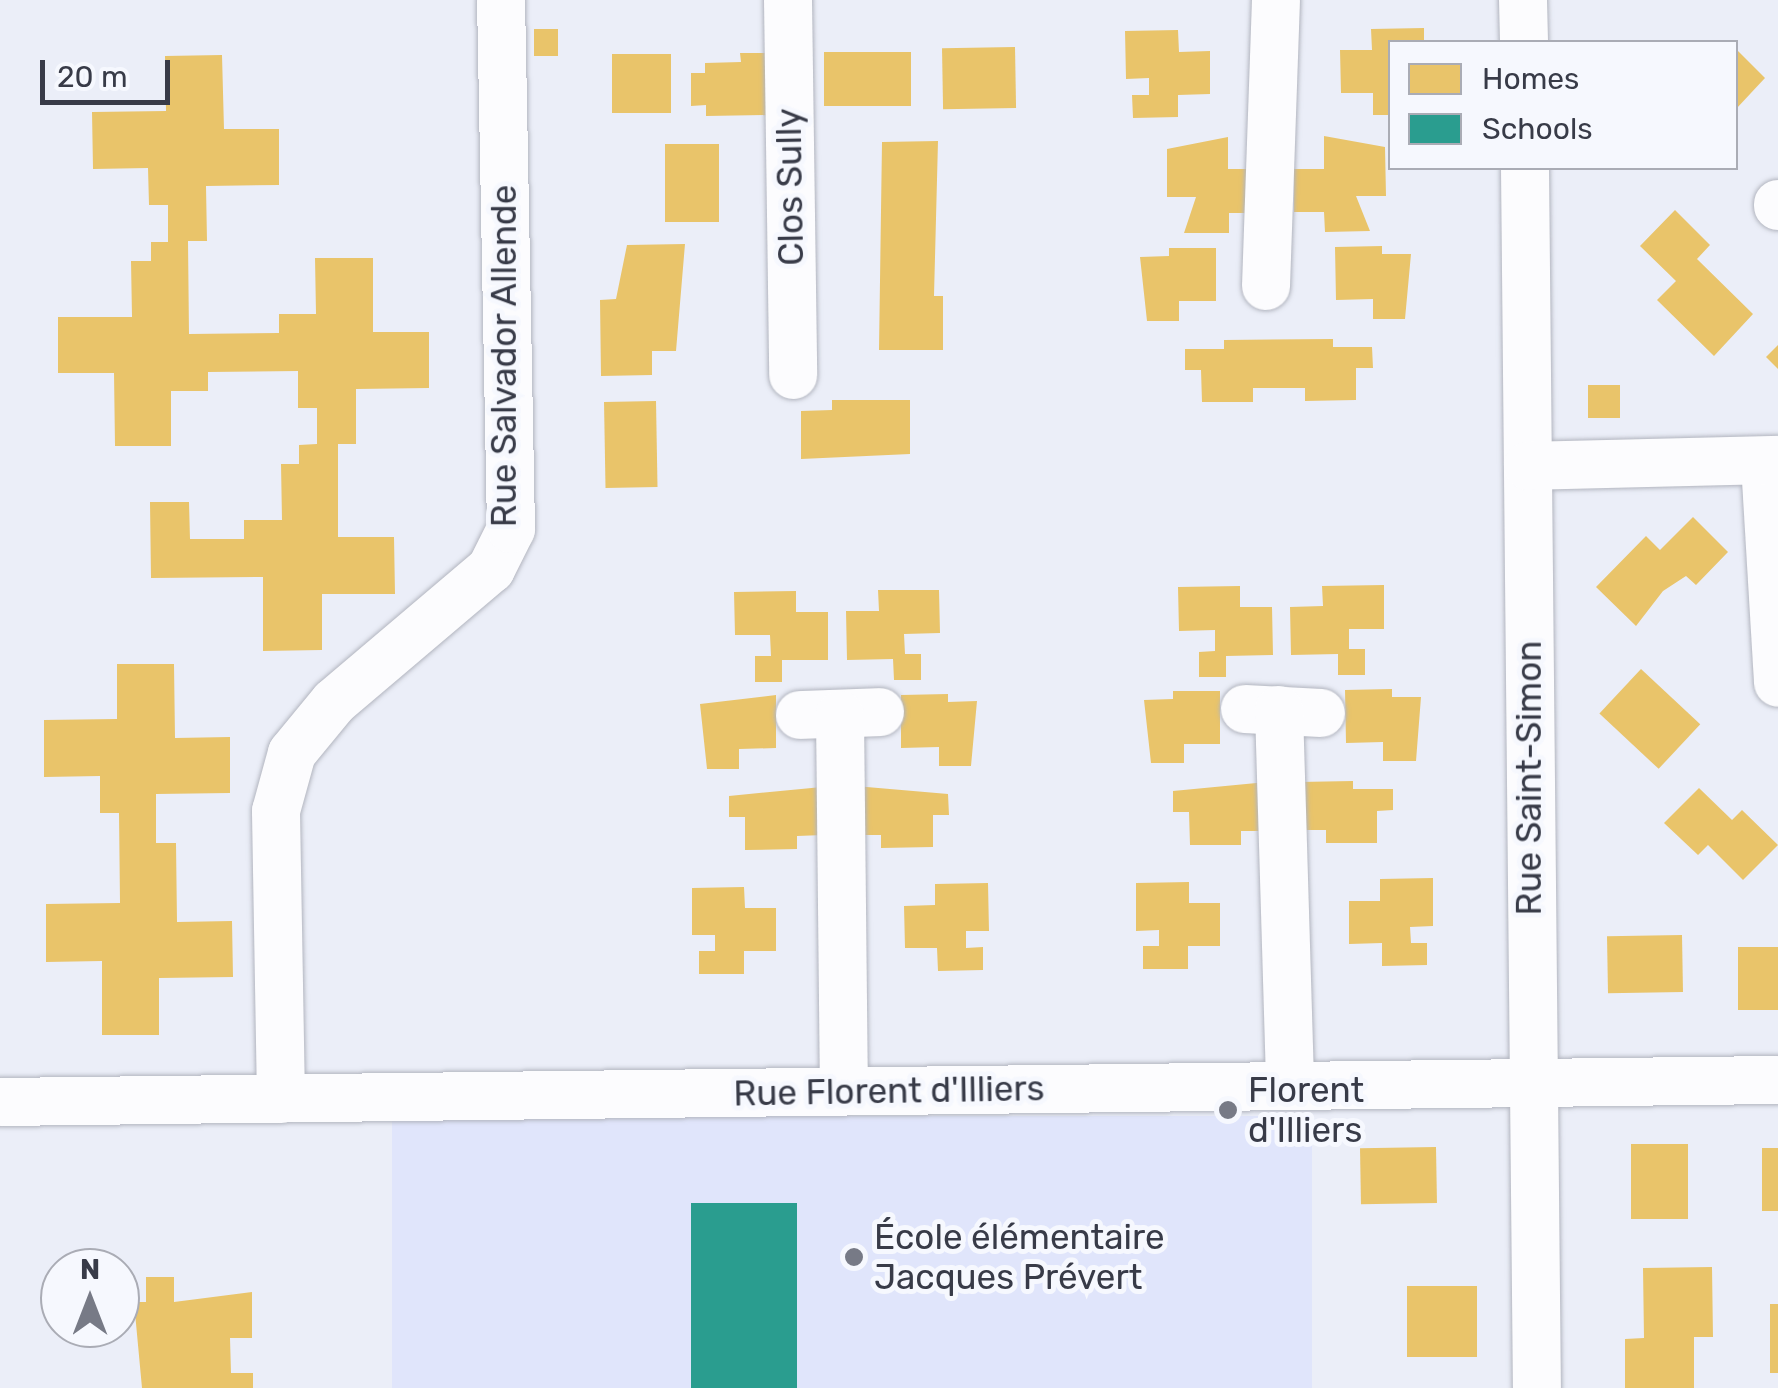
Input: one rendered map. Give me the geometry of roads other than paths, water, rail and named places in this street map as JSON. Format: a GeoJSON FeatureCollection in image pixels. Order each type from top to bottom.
{"type":"FeatureCollection","features":[{"type":"Feature","properties":{"kind":"street","name":"Rue Salvador Allende"},"geometry":{"type":"LineString","coordinates":[[280,1098],[276,811],[292,754],[334,702],[490,569],[510,529],[502,0]]}},
{"type":"Feature","properties":{"kind":"street","name":"Clos Sully"},"geometry":{"type":"LineString","coordinates":[[788,0],[793,375]]}},
{"type":"Feature","properties":{"kind":"street"},"geometry":{"type":"LineString","coordinates":[[1266,286],[1276,0]]}},
{"type":"Feature","properties":{"kind":"street"},"geometry":{"type":"LineString","coordinates":[[1523,0],[1524,40]]}},
{"type":"Feature","properties":{"kind":"street","name":"Rue Saint-Simon"},"geometry":{"type":"LineString","coordinates":[[1525,170],[1537,1388]]}},
{"type":"Feature","properties":{"kind":"street"},"geometry":{"type":"LineString","coordinates":[[1528,466],[1772,461],[1778,683]]}},
{"type":"Feature","properties":{"kind":"street"},"geometry":{"type":"LineString","coordinates":[[1282,711],[1290,1086]]}},
{"type":"Feature","properties":{"kind":"street"},"geometry":{"type":"LineString","coordinates":[[840,714],[844,1091]]}},
{"type":"Feature","properties":{"kind":"street","name":"Rue Florent d'Illiers"},"geometry":{"type":"LineString","coordinates":[[0,1102],[1778,1080]]}},
{"type":"Feature","properties":{"kind":"place","name":"Florent d'Illiers"},"geometry":{"type":"Point","coordinates":[1228,1110]}},
{"type":"Feature","properties":{"kind":"place","name":"École élémentaire Jacques Prévert"},"geometry":{"type":"Point","coordinates":[854,1257]}}]}
